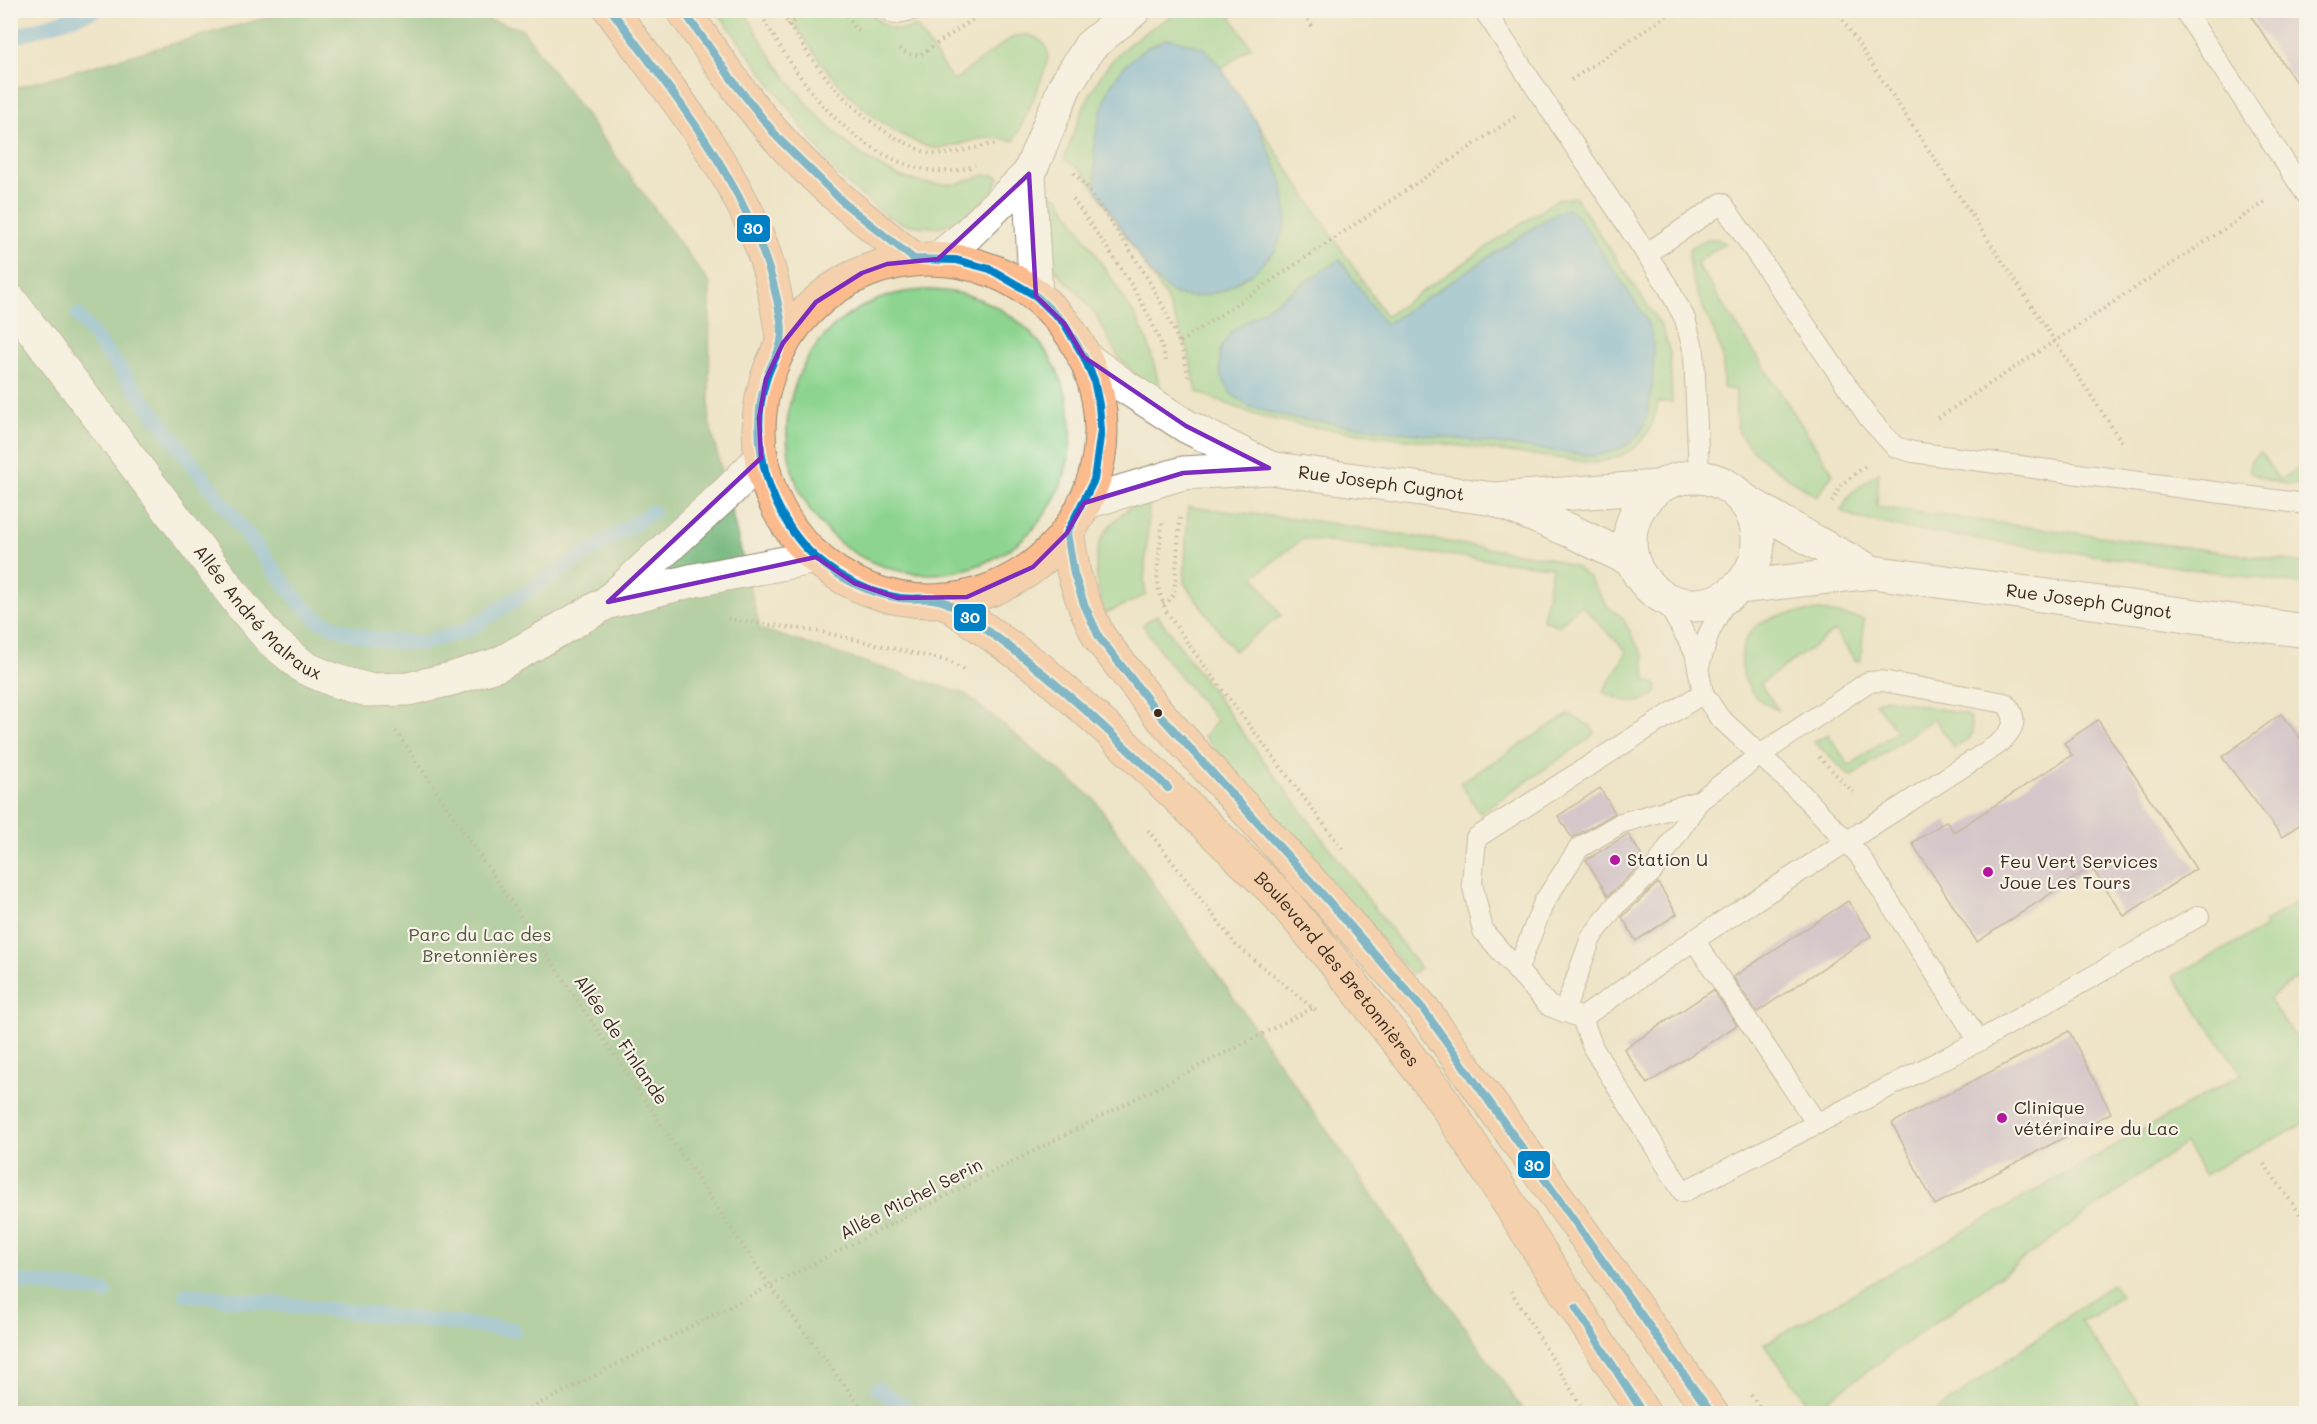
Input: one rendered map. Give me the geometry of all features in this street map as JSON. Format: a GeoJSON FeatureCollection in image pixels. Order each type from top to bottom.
{"type":"FeatureCollection","features":[{"type":"Feature","properties":{"kind":"main road"},"geometry":{"type":"LineString","coordinates":[[611,10],[690,119],[736,190],[762,246],[777,299],[783,343]]}},
{"type":"Feature","properties":{"kind":"main road"},"geometry":{"type":"LineString","coordinates":[[683,10],[733,81],[778,138],[844,203],[926,259]]}},
{"type":"Feature","properties":{"kind":"main road"},"geometry":{"type":"LineString","coordinates":[[926,259],[956,260],[990,269],[1036,296],[1064,323],[1084,357],[1094,380],[1101,430],[1096,472],[1084,503],[1067,533],[1033,567],[1012,580],[991,590],[943,600],[897,598],[876,592],[834,571],[802,544],[780,512],[772,495],[761,458],[759,418],[773,361],[798,321],[810,308],[837,285],[861,273],[887,264],[926,259]]}},
{"type":"Feature","properties":{"kind":"main road","name":"Boulevard des Bretonnières"},"geometry":{"type":"LineString","coordinates":[[1067,533],[1074,574],[1098,637],[1158,713],[1423,1009],[1712,1413]]}},
{"type":"Feature","properties":{"kind":"main road","name":"Boulevard des Bretonnières"},"geometry":{"type":"LineString","coordinates":[[943,600],[1048,676],[1114,735],[1278,895],[1355,987],[1442,1099],[1644,1413]]}},
{"type":"Feature","properties":{"kind":"street"},"geometry":{"type":"LineString","coordinates":[[926,259],[968,234],[1029,174],[1065,86],[1090,46],[1134,10]]}},
{"type":"Feature","properties":{"kind":"street"},"geometry":{"type":"LineString","coordinates":[[1029,174],[1036,296]]}},
{"type":"Feature","properties":{"kind":"street","name":"Allée André Malraux"},"geometry":{"type":"LineString","coordinates":[[10,300],[242,606],[271,640],[305,668],[336,681],[368,690],[408,689],[499,664],[608,602],[730,490],[761,458]]}},
{"type":"Feature","properties":{"kind":"street","name":"Rue Joseph Cugnot"},"geometry":{"type":"LineString","coordinates":[[1084,357],[1186,426],[1269,468]]}},
{"type":"Feature","properties":{"kind":"street","name":"Rue Joseph Cugnot"},"geometry":{"type":"LineString","coordinates":[[1084,503],[1183,473],[1269,468],[1494,499],[1657,487]]}},
{"type":"Feature","properties":{"kind":"street"},"geometry":{"type":"LineString","coordinates":[[1699,476],[1716,480],[1731,488],[1744,500],[1754,516],[1758,535],[1757,554],[1750,572],[1733,591],[1703,604],[1676,603],[1664,598],[1645,582],[1633,561],[1630,541],[1633,520],[1643,502],[1657,487],[1677,478],[1699,476]]}},
{"type":"Feature","properties":{"kind":"street","name":"Rue Joseph Cugnot"},"geometry":{"type":"LineString","coordinates":[[1494,499],[1571,531],[1633,561]]}},
{"type":"Feature","properties":{"kind":"street","name":"Rue Joseph Cugnot"},"geometry":{"type":"LineString","coordinates":[[1744,500],[1872,572]]}},
{"type":"Feature","properties":{"kind":"street","name":"Allée André Malraux"},"geometry":{"type":"LineString","coordinates":[[608,602],[690,581],[816,557]]}},
{"type":"Feature","properties":{"kind":"street","name":"Rue Joseph Cugnot"},"geometry":{"type":"LineString","coordinates":[[1733,591],[1872,572],[2307,631]]}},
{"type":"Feature","properties":{"kind":"lane"},"geometry":{"type":"LineString","coordinates":[[889,10],[894,14],[912,10]]}},
{"type":"Feature","properties":{"kind":"lane"},"geometry":{"type":"LineString","coordinates":[[1484,10],[1667,285],[1685,319],[1694,352],[1699,476]]}},
{"type":"Feature","properties":{"kind":"lane"},"geometry":{"type":"LineString","coordinates":[[2184,10],[2302,187]]}},
{"type":"Feature","properties":{"kind":"lane"},"geometry":{"type":"LineString","coordinates":[[1646,254],[1722,203],[1869,418],[1895,447],[1913,452],[2307,504]]}},
{"type":"Feature","properties":{"kind":"lane"},"geometry":{"type":"LineString","coordinates":[[1699,669],[1709,633],[1733,591]]}},
{"type":"Feature","properties":{"kind":"lane"},"geometry":{"type":"LineString","coordinates":[[1664,598],[1695,652],[1703,693],[1719,717],[1801,793],[1848,841],[1979,1041]]}},
{"type":"Feature","properties":{"kind":"lane"},"geometry":{"type":"LineString","coordinates":[[1882,681],[2005,703],[2010,709],[2014,723],[2010,734],[1848,841],[1573,1015],[1592,938],[1615,906],[1652,872],[1699,801],[1760,755],[1868,682],[1882,681]]}},
{"type":"Feature","properties":{"kind":"lane"},"geometry":{"type":"LineString","coordinates":[[1703,693],[1476,838],[1472,883],[1484,931],[1549,1006],[1573,1015],[1683,1192],[1979,1041],[2199,916]]}},
{"type":"Feature","properties":{"kind":"lane"},"geometry":{"type":"LineString","coordinates":[[1517,971],[1544,902],[1579,848],[1622,823],[1699,801]]}},
{"type":"Feature","properties":{"kind":"lane"},"geometry":{"type":"LineString","coordinates":[[1694,940],[1817,1124]]}},
{"type":"Feature","properties":{"kind":"path"},"geometry":{"type":"LineString","coordinates":[[759,10],[820,102],[852,132],[892,159],[923,171],[959,172],[981,163],[994,163],[1067,189],[1143,306],[1161,343],[1172,384],[1169,413]]}},
{"type":"Feature","properties":{"kind":"path"},"geometry":{"type":"LineString","coordinates":[[788,25],[811,10]]}},
{"type":"Feature","properties":{"kind":"path"},"geometry":{"type":"LineString","coordinates":[[1301,10],[1314,29]]}},
{"type":"Feature","properties":{"kind":"path"},"geometry":{"type":"LineString","coordinates":[[1180,342],[1675,10]]}},
{"type":"Feature","properties":{"kind":"path"},"geometry":{"type":"LineString","coordinates":[[1836,10],[2151,484]]}},
{"type":"Feature","properties":{"kind":"path"},"geometry":{"type":"LineString","coordinates":[[1817,543],[1835,493],[1842,484],[2055,340],[2302,187]]}},
{"type":"Feature","properties":{"kind":"path"},"geometry":{"type":"LineString","coordinates":[[1164,477],[1156,574],[1166,611],[1191,648],[1349,858]]}},
{"type":"Feature","properties":{"kind":"path"},"geometry":{"type":"LineString","coordinates":[[727,619],[822,632],[948,661],[967,671]]}},
{"type":"Feature","properties":{"kind":"path","name":"Allée de Finlande"},"geometry":{"type":"LineString","coordinates":[[368,690],[770,1286],[866,1413]]}},
{"type":"Feature","properties":{"kind":"path"},"geometry":{"type":"LineString","coordinates":[[1818,756],[1862,802]]}},
{"type":"Feature","properties":{"kind":"path"},"geometry":{"type":"LineString","coordinates":[[1146,828],[1236,945],[1321,1016]]}},
{"type":"Feature","properties":{"kind":"path","name":"Allée Michel Serin"},"geometry":{"type":"LineString","coordinates":[[520,1413],[1313,1008]]}},
{"type":"Feature","properties":{"kind":"path"},"geometry":{"type":"LineString","coordinates":[[2264,1164],[2307,1222]]}},
{"type":"Feature","properties":{"kind":"path"},"geometry":{"type":"LineString","coordinates":[[1506,1282],[1586,1413]]}},
{"type":"Feature","properties":{"kind":"path"},"geometry":{"type":"LineString","coordinates":[[1751,1394],[1765,1413]]}},
{"type":"Feature","properties":{"kind":"highlighted area"},"geometry":{"type":"Polygon","coordinates":[[[1029,174],[1036,296],[1064,323],[1084,357],[1186,426],[1269,468],[1183,473],[1084,503],[1067,533],[1033,567],[967,597],[898,598],[854,583],[816,557],[608,602],[761,458],[759,418],[766,379],[783,343],[816,302],[862,273],[887,264],[938,259],[1029,174]]]}},
{"type":"Feature","properties":{"kind":"green space","name":"Parc du Lac des Bretonnières"},"geometry":{"type":"Polygon","coordinates":[[[293,10],[457,11],[522,29],[710,284],[709,420],[760,629],[965,694],[1094,799],[1525,1413],[11,1414],[11,89],[293,10]]]}},
{"type":"Feature","properties":{"kind":"green space"},"geometry":{"type":"Polygon","coordinates":[[[717,11],[745,11],[776,63],[796,90],[843,140],[869,160],[896,175],[924,183],[956,184],[993,175],[999,177],[993,192],[966,215],[937,227],[904,224],[885,215],[839,177],[717,11]]]}},
{"type":"Feature","properties":{"kind":"green space"},"geometry":{"type":"Polygon","coordinates":[[[787,11],[870,11],[890,28],[902,30],[916,26],[953,81],[995,49],[1017,36],[1033,36],[1041,41],[1047,50],[1047,62],[1014,141],[983,138],[950,147],[933,148],[900,134],[849,95],[822,63],[787,11]]]}},
{"type":"Feature","properties":{"kind":"green space"},"geometry":{"type":"Polygon","coordinates":[[[1179,11],[1240,11],[1231,17],[1251,47],[1221,69],[1386,316],[1558,199],[1575,197],[1662,327],[1670,353],[1672,402],[1658,402],[1650,427],[1638,445],[1619,456],[1594,463],[1305,426],[1258,416],[1197,392],[1188,350],[1165,296],[1082,171],[1064,159],[1086,103],[1109,64],[1133,41],[1179,11]]]}},
{"type":"Feature","properties":{"kind":"green space"},"geometry":{"type":"Polygon","coordinates":[[[1051,194],[1059,197],[1137,319],[1148,342],[1162,395],[1141,380],[1119,358],[1097,317],[1049,261],[1044,215],[1051,194]]]}},
{"type":"Feature","properties":{"kind":"green space"},"geometry":{"type":"Polygon","coordinates":[[[1707,239],[1717,239],[1725,243],[1696,263],[1833,473],[1817,497],[1763,459],[1744,441],[1739,432],[1736,417],[1736,390],[1723,388],[1722,355],[1691,272],[1690,248],[1707,239]]]}},
{"type":"Feature","properties":{"kind":"green space"},"geometry":{"type":"Polygon","coordinates":[[[929,290],[970,296],[996,307],[1019,322],[1039,342],[1054,365],[1065,391],[1071,432],[1065,473],[1054,499],[1039,522],[1019,542],[996,557],[970,568],[929,574],[888,568],[862,557],[839,542],[819,522],[804,499],[793,473],[787,432],[793,391],[804,365],[819,342],[839,322],[862,307],[888,296],[929,290]]]}},
{"type":"Feature","properties":{"kind":"green space"},"geometry":{"type":"Polygon","coordinates":[[[2260,452],[2279,480],[2306,463],[2306,485],[2277,483],[2250,472],[2251,460],[2260,452]]]}},
{"type":"Feature","properties":{"kind":"green space"},"geometry":{"type":"Polygon","coordinates":[[[1879,472],[1877,507],[2306,563],[2306,585],[1914,530],[1857,518],[1841,511],[1850,494],[1879,472]]]}},
{"type":"Feature","properties":{"kind":"green space"},"geometry":{"type":"Polygon","coordinates":[[[1150,495],[1144,583],[1146,595],[1104,614],[1096,574],[1096,558],[1100,544],[1106,531],[1117,519],[1150,495]]]}},
{"type":"Feature","properties":{"kind":"green space"},"geometry":{"type":"Polygon","coordinates":[[[1188,507],[1316,521],[1549,558],[1577,568],[1588,577],[1607,606],[1622,617],[1644,658],[1646,680],[1657,685],[1656,693],[1643,701],[1631,702],[1603,692],[1627,652],[1581,605],[1558,626],[1543,619],[1552,567],[1303,539],[1254,576],[1281,615],[1234,651],[1184,583],[1188,507]]]}},
{"type":"Feature","properties":{"kind":"green space"},"geometry":{"type":"Polygon","coordinates":[[[1822,611],[1864,619],[1861,661],[1855,660],[1835,631],[1760,684],[1779,711],[1760,701],[1749,688],[1742,670],[1742,650],[1751,632],[1758,625],[1773,617],[1797,612],[1822,611]]]}},
{"type":"Feature","properties":{"kind":"green space"},"geometry":{"type":"Polygon","coordinates":[[[1157,615],[1420,968],[1411,974],[1204,736],[1217,721],[1165,658],[1143,625],[1157,615]]]}},
{"type":"Feature","properties":{"kind":"green space"},"geometry":{"type":"Polygon","coordinates":[[[1885,698],[1964,714],[1970,717],[1973,733],[1968,740],[1954,748],[1934,718],[1851,777],[1814,742],[1828,734],[1849,766],[1897,731],[1875,703],[1885,698]]]}},
{"type":"Feature","properties":{"kind":"green space"},"geometry":{"type":"Polygon","coordinates":[[[1569,714],[1592,727],[1594,733],[1589,739],[1480,813],[1460,783],[1569,714]]]}},
{"type":"Feature","properties":{"kind":"green space"},"geometry":{"type":"Polygon","coordinates":[[[2306,896],[2306,971],[2268,999],[2306,1052],[2306,1123],[2204,1175],[2185,1143],[1813,1410],[1764,1344],[2242,1074],[2173,976],[2266,927],[2264,923],[2306,896]]]}},
{"type":"Feature","properties":{"kind":"green space"},"geometry":{"type":"Polygon","coordinates":[[[2112,1284],[2121,1295],[2092,1317],[2080,1321],[2147,1413],[1934,1413],[2112,1284]]]}},
{"type":"Feature","properties":{"kind":"water"},"geometry":{"type":"Polygon","coordinates":[[[1169,38],[1204,48],[1221,68],[1257,123],[1283,183],[1287,220],[1276,250],[1254,272],[1223,291],[1195,297],[1175,295],[1153,277],[1096,190],[1094,144],[1100,115],[1110,86],[1125,65],[1146,48],[1169,38]]]}},
{"type":"Feature","properties":{"kind":"water"},"geometry":{"type":"Polygon","coordinates":[[[1568,209],[1579,218],[1644,315],[1650,330],[1653,370],[1650,400],[1644,425],[1639,434],[1624,446],[1594,456],[1290,418],[1250,407],[1231,394],[1220,373],[1220,350],[1232,331],[1340,259],[1385,325],[1557,212],[1568,209]]]}},
{"type":"Feature","properties":{"kind":"building"},"geometry":{"type":"Polygon","coordinates":[[[2247,10],[2307,10],[2307,99],[2247,10]]]}},
{"type":"Feature","properties":{"kind":"building"},"geometry":{"type":"Polygon","coordinates":[[[2281,714],[2307,747],[2307,819],[2282,837],[2222,757],[2281,714]]]}},
{"type":"Feature","properties":{"kind":"building"},"geometry":{"type":"Polygon","coordinates":[[[2098,720],[2196,869],[2124,916],[2091,867],[1977,942],[1912,843],[1946,821],[1954,832],[2072,755],[2064,743],[2098,720]]]}},
{"type":"Feature","properties":{"kind":"building"},"geometry":{"type":"Polygon","coordinates":[[[1600,788],[1615,813],[1572,838],[1558,816],[1600,788]]]}},
{"type":"Feature","properties":{"kind":"building"},"geometry":{"type":"Polygon","coordinates":[[[1628,834],[1645,861],[1608,896],[1586,860],[1628,834]]]}},
{"type":"Feature","properties":{"kind":"building"},"geometry":{"type":"Polygon","coordinates":[[[1658,883],[1677,914],[1636,941],[1622,917],[1658,883]]]}},
{"type":"Feature","properties":{"kind":"building"},"geometry":{"type":"Polygon","coordinates":[[[1848,901],[1871,936],[1757,1012],[1733,977],[1848,901]]]}},
{"type":"Feature","properties":{"kind":"building"},"geometry":{"type":"Polygon","coordinates":[[[1713,990],[1737,1025],[1647,1084],[1624,1049],[1713,990]]]}},
{"type":"Feature","properties":{"kind":"building","name":"Clinique vétérinaire du Lac"},"geometry":{"type":"Polygon","coordinates":[[[2069,1031],[2111,1113],[1935,1205],[1892,1123],[2069,1031]]]}},
{"type":"Feature","properties":{"kind":"waterway"},"geometry":{"type":"LineString","coordinates":[[10,38],[96,10]]}},
{"type":"Feature","properties":{"kind":"waterway"},"geometry":{"type":"LineString","coordinates":[[78,315],[299,602],[317,619],[344,631],[384,641],[423,643],[467,630],[652,512]]}},
{"type":"Feature","properties":{"kind":"waterway"},"geometry":{"type":"LineString","coordinates":[[10,1280],[105,1292]]}},
{"type":"Feature","properties":{"kind":"waterway"},"geometry":{"type":"LineString","coordinates":[[186,1294],[514,1330]]}},
{"type":"Feature","properties":{"kind":"waterway"},"geometry":{"type":"LineString","coordinates":[[878,1389],[915,1414]]}},
{"type":"Feature","properties":{"kind":"transit line","name":"30"},"geometry":{"type":"LineString","coordinates":[[611,10],[691,118],[715,156],[756,234],[771,276],[782,330],[780,346],[769,371],[762,398],[759,417],[762,455],[772,492],[780,510],[799,540],[823,564],[867,589],[900,598],[942,601],[967,615],[1065,692],[1168,788]]}},
{"type":"Feature","properties":{"kind":"transit line","name":"30"},"geometry":{"type":"LineString","coordinates":[[683,10],[733,81],[778,138],[844,203],[914,259],[956,260],[990,269],[1036,296],[1064,323],[1084,357],[1094,380],[1099,405],[1101,430],[1094,480],[1067,533],[1074,574],[1099,637],[1158,713],[1423,1009],[1712,1414]]}},
{"type":"Feature","properties":{"kind":"transit line","name":"30"},"geometry":{"type":"LineString","coordinates":[[1576,1308],[1644,1414]]}},
{"type":"Feature","properties":{"kind":"place","name":"Station U"},"geometry":{"type":"Point","coordinates":[1615,860]}},
{"type":"Feature","properties":{"kind":"place","name":"Feu Vert Services Joue Les Tours"},"geometry":{"type":"Point","coordinates":[1988,872]}},
{"type":"Feature","properties":{"kind":"place","name":"Clinique vétérinaire du Lac"},"geometry":{"type":"Point","coordinates":[2002,1118]}}]}
